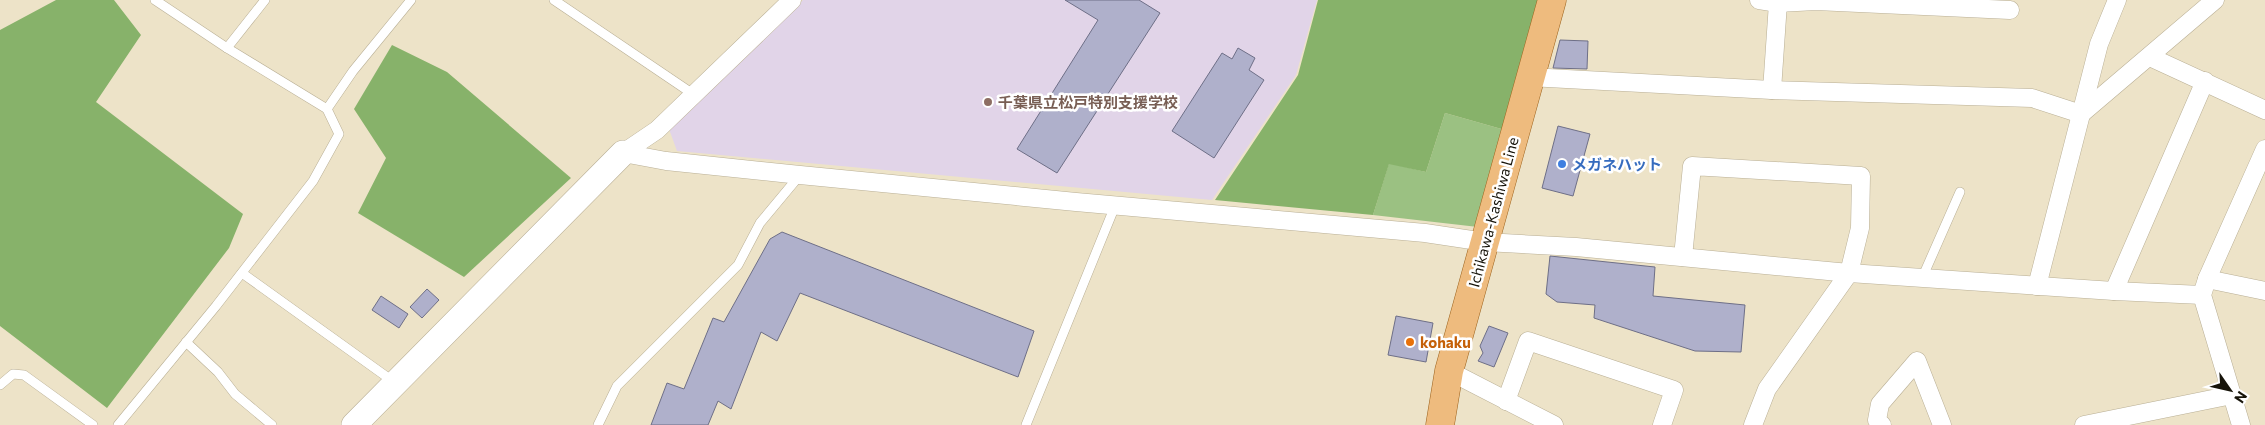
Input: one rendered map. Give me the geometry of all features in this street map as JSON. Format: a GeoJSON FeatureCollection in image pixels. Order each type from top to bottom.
{"type":"FeatureCollection","features":[{"type":"Feature","properties":{"kind":"main road","name":"Ichikawa-Kashiwa Line"},"geometry":{"type":"LineString","coordinates":[[1440,425],[1448,371],[1552,0]]}},
{"type":"Feature","properties":{"kind":"street"},"geometry":{"type":"LineString","coordinates":[[354,425],[623,153],[657,130],[792,0]]}},
{"type":"Feature","properties":{"kind":"street"},"geometry":{"type":"LineString","coordinates":[[1759,0],[1778,3],[1816,0],[2010,10]]}},
{"type":"Feature","properties":{"kind":"street"},"geometry":{"type":"LineString","coordinates":[[2036,286],[2099,44],[2117,0]]}},
{"type":"Feature","properties":{"kind":"street"},"geometry":{"type":"LineString","coordinates":[[2081,114],[2215,0]]}},
{"type":"Feature","properties":{"kind":"street"},"geometry":{"type":"LineString","coordinates":[[1772,90],[1778,3]]}},
{"type":"Feature","properties":{"kind":"street"},"geometry":{"type":"LineString","coordinates":[[2150,57],[2265,110]]}},
{"type":"Feature","properties":{"kind":"street"},"geometry":{"type":"LineString","coordinates":[[1529,77],[1772,90],[2032,98],[2081,114]]}},
{"type":"Feature","properties":{"kind":"street"},"geometry":{"type":"LineString","coordinates":[[2114,291],[2205,81]]}},
{"type":"Feature","properties":{"kind":"street"},"geometry":{"type":"LineString","coordinates":[[2241,425],[2204,287],[2261,170],[2265,149]]}},
{"type":"Feature","properties":{"kind":"street"},"geometry":{"type":"LineString","coordinates":[[623,153],[666,161],[1115,206],[1425,233],[1485,242],[1683,257],[1849,273],[1923,276],[2114,291],[2204,287],[2265,291]]}},
{"type":"Feature","properties":{"kind":"street"},"geometry":{"type":"LineString","coordinates":[[1683,257],[1692,166],[1861,176],[1860,228],[1849,273],[1767,389],[1753,425]]}},
{"type":"Feature","properties":{"kind":"street"},"geometry":{"type":"LineString","coordinates":[[1506,400],[1528,341],[1674,390],[1662,425]]}},
{"type":"Feature","properties":{"kind":"street"},"geometry":{"type":"LineString","coordinates":[[1882,425],[1877,420],[1880,404],[1917,361],[1942,425]]}},
{"type":"Feature","properties":{"kind":"street"},"geometry":{"type":"LineString","coordinates":[[1448,371],[1554,425]]}},
{"type":"Feature","properties":{"kind":"street"},"geometry":{"type":"LineString","coordinates":[[2084,425],[2232,395]]}},
{"type":"Feature","properties":{"kind":"lane"},"geometry":{"type":"LineString","coordinates":[[118,425],[242,273],[313,181],[339,134],[327,109],[227,48],[155,0]]}},
{"type":"Feature","properties":{"kind":"lane"},"geometry":{"type":"LineString","coordinates":[[227,48],[264,0]]}},
{"type":"Feature","properties":{"kind":"lane"},"geometry":{"type":"LineString","coordinates":[[327,109],[353,71],[411,0]]}},
{"type":"Feature","properties":{"kind":"lane"},"geometry":{"type":"LineString","coordinates":[[554,0],[694,94]]}},
{"type":"Feature","properties":{"kind":"lane"},"geometry":{"type":"LineString","coordinates":[[598,425],[617,386],[738,265],[760,223],[800,175]]}},
{"type":"Feature","properties":{"kind":"lane"},"geometry":{"type":"LineString","coordinates":[[1923,276],[1960,192]]}},
{"type":"Feature","properties":{"kind":"lane"},"geometry":{"type":"LineString","coordinates":[[1026,425],[1115,206]]}},
{"type":"Feature","properties":{"kind":"lane"},"geometry":{"type":"LineString","coordinates":[[242,273],[396,383]]}},
{"type":"Feature","properties":{"kind":"lane"},"geometry":{"type":"LineString","coordinates":[[186,342],[218,372],[234,394],[272,425]]}},
{"type":"Feature","properties":{"kind":"lane"},"geometry":{"type":"LineString","coordinates":[[0,385],[13,374],[24,375],[93,425]]}},
{"type":"Feature","properties":{"kind":"shaded area","name":"千葉県立松戸特別支援学校"},"geometry":{"type":"Polygon","coordinates":[[[803,0],[1317,0],[1296,75],[1212,200],[677,151],[669,129],[803,0]]]}},
{"type":"Feature","properties":{"kind":"green space"},"geometry":{"type":"Polygon","coordinates":[[[56,0],[114,0],[141,35],[96,102],[243,214],[229,248],[107,408],[0,326],[0,30],[56,0]]]}},
{"type":"Feature","properties":{"kind":"green space"},"geometry":{"type":"Polygon","coordinates":[[[1318,0],[1541,0],[1505,130],[1445,113],[1426,172],[1389,164],[1373,215],[1215,200],[1298,75],[1318,0]]]}},
{"type":"Feature","properties":{"kind":"green space"},"geometry":{"type":"Polygon","coordinates":[[[392,45],[447,72],[571,178],[464,277],[358,213],[386,158],[354,109],[392,45]]]}},
{"type":"Feature","properties":{"kind":"green space"},"geometry":{"type":"Polygon","coordinates":[[[1445,113],[1505,130],[1478,227],[1373,215],[1389,163],[1426,172],[1445,113]]]}},
{"type":"Feature","properties":{"kind":"building"},"geometry":{"type":"Polygon","coordinates":[[[1065,0],[1139,0],[1160,13],[1057,173],[1017,149],[1098,20],[1065,0]]]}},
{"type":"Feature","properties":{"kind":"building"},"geometry":{"type":"Polygon","coordinates":[[[1560,40],[1588,41],[1587,69],[1553,68],[1560,40]]]}},
{"type":"Feature","properties":{"kind":"building"},"geometry":{"type":"Polygon","coordinates":[[[1238,48],[1255,58],[1249,70],[1264,80],[1214,158],[1172,131],[1222,53],[1232,59],[1238,48]]]}},
{"type":"Feature","properties":{"kind":"building"},"geometry":{"type":"Polygon","coordinates":[[[1558,126],[1590,134],[1573,196],[1542,188],[1558,126]]]}},
{"type":"Feature","properties":{"kind":"building"},"geometry":{"type":"Polygon","coordinates":[[[782,232],[1034,331],[1018,377],[800,293],[777,341],[761,332],[731,409],[718,401],[708,425],[651,425],[667,383],[684,389],[713,318],[724,322],[770,239],[782,232]]]}},
{"type":"Feature","properties":{"kind":"building"},"geometry":{"type":"Polygon","coordinates":[[[1550,256],[1655,267],[1653,296],[1745,305],[1741,352],[1695,351],[1594,318],[1595,305],[1557,302],[1546,294],[1550,256]]]}},
{"type":"Feature","properties":{"kind":"building"},"geometry":{"type":"Polygon","coordinates":[[[427,289],[439,300],[422,318],[410,307],[427,289]]]}},
{"type":"Feature","properties":{"kind":"building"},"geometry":{"type":"Polygon","coordinates":[[[381,296],[408,314],[399,328],[372,310],[381,296]]]}},
{"type":"Feature","properties":{"kind":"building"},"geometry":{"type":"Polygon","coordinates":[[[1396,316],[1433,323],[1426,362],[1388,355],[1396,316]]]}},
{"type":"Feature","properties":{"kind":"building"},"geometry":{"type":"Polygon","coordinates":[[[1489,326],[1508,333],[1494,367],[1478,361],[1483,353],[1480,346],[1489,326]]]}},
{"type":"Feature","properties":{"kind":"place","name":"千葉県立松戸特別支援学校"},"geometry":{"type":"Point","coordinates":[988,102]}},
{"type":"Feature","properties":{"kind":"place","name":"メガネハット"},"geometry":{"type":"Point","coordinates":[1562,164]}},
{"type":"Feature","properties":{"kind":"place","name":"kohaku"},"geometry":{"type":"Point","coordinates":[1410,342]}}]}
